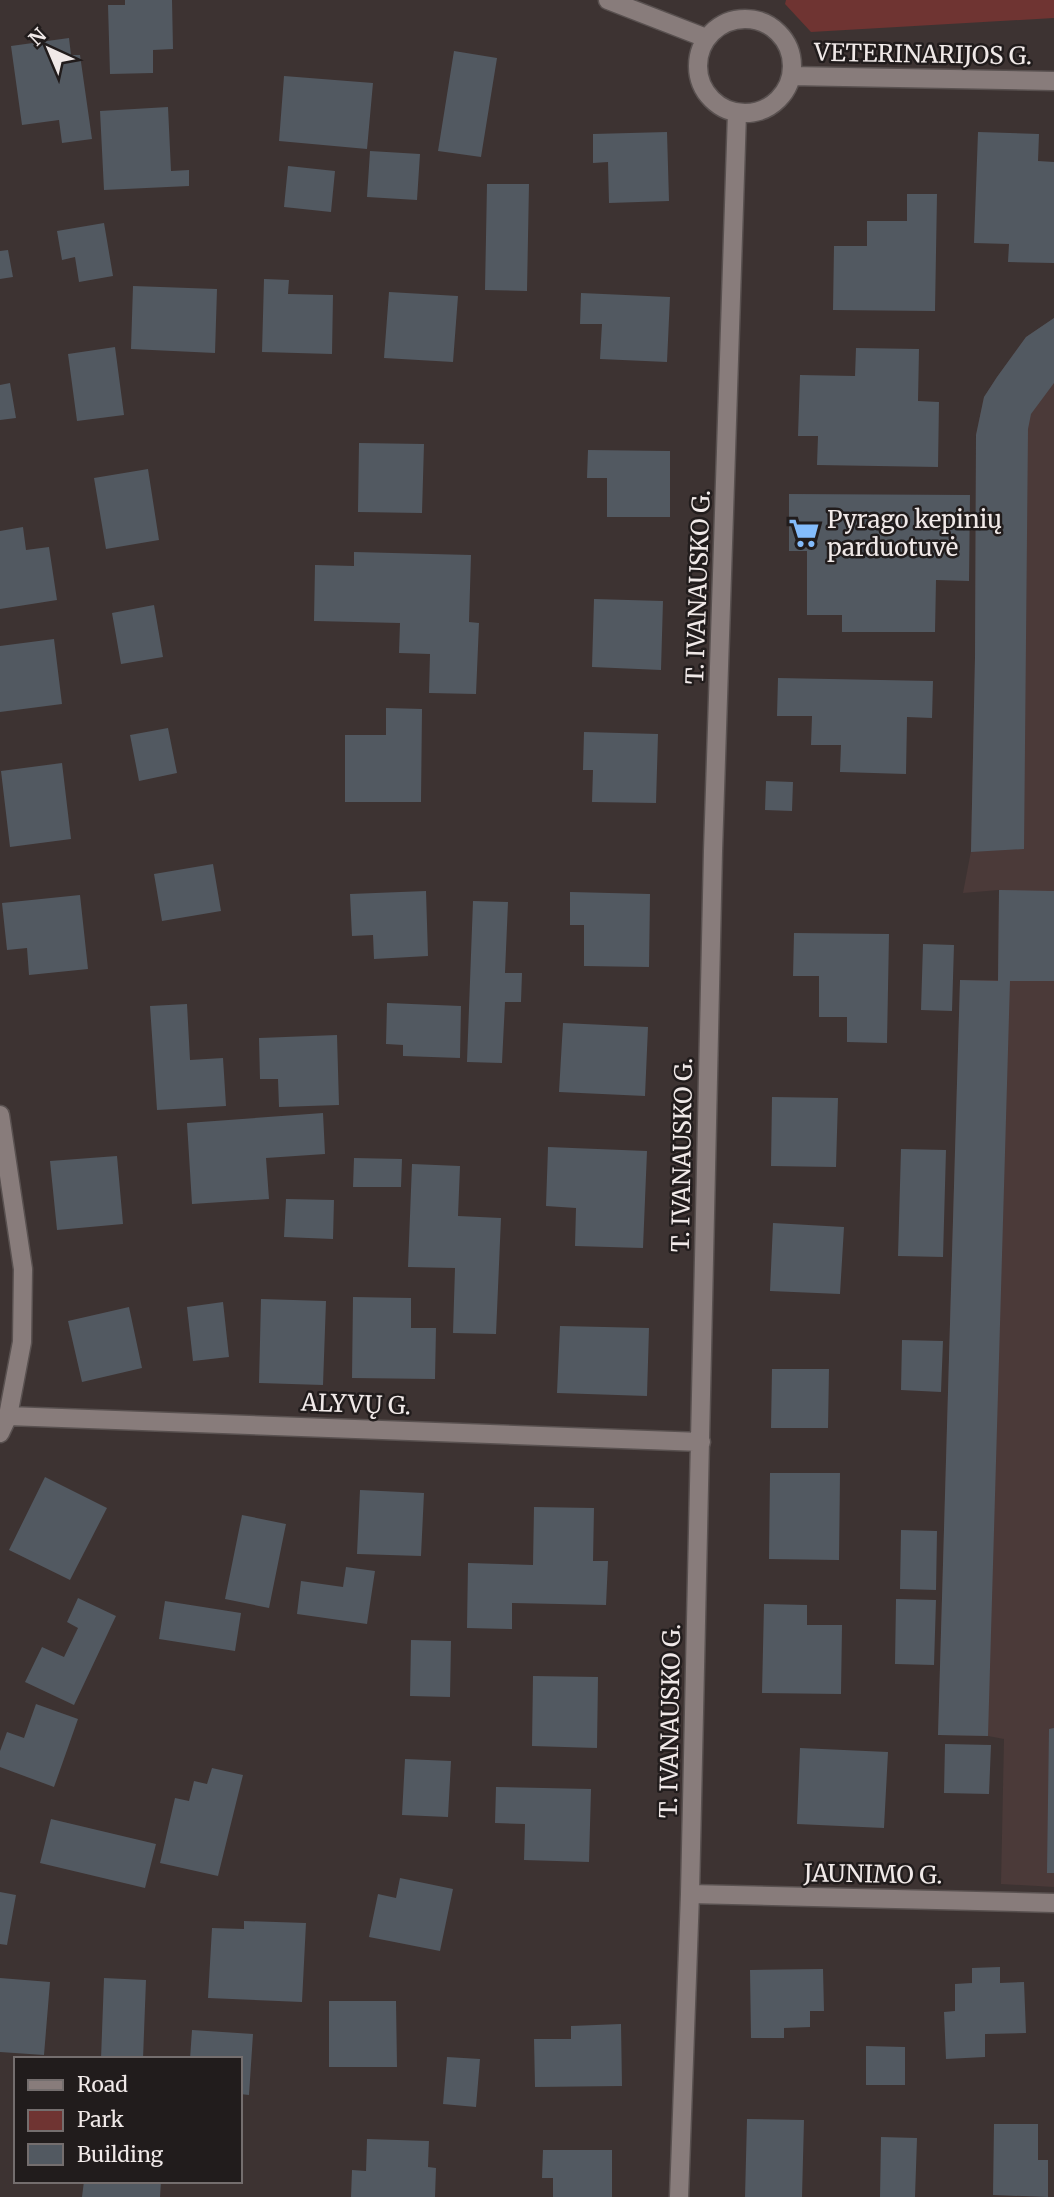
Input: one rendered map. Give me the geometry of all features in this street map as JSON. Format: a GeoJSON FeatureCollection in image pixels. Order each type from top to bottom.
{"type":"FeatureCollection","features":[{"type":"Feature","properties":{"kind":"street"},"geometry":{"type":"LineString","coordinates":[[608,0],[706,38]]}},
{"type":"Feature","properties":{"kind":"street"},"geometry":{"type":"LineString","coordinates":[[746,9],[768,24],[785,41],[792,64],[791,76],[781,97],[772,105],[749,114],[724,109],[704,90],[697,64],[699,51],[706,38],[746,9]]}},
{"type":"Feature","properties":{"kind":"street","name":"VETERINARIJOS G."},"geometry":{"type":"LineString","coordinates":[[791,76],[1054,81]]}},
{"type":"Feature","properties":{"kind":"street","name":"T. IVANAUSKO G."},"geometry":{"type":"LineString","coordinates":[[679,2197],[690,1894],[713,851],[737,113]]}},
{"type":"Feature","properties":{"kind":"street"},"geometry":{"type":"LineString","coordinates":[[0,1115],[23,1269],[22,1342],[8,1416],[0,1433]]}},
{"type":"Feature","properties":{"kind":"street","name":"ALYVŲ G."},"geometry":{"type":"LineString","coordinates":[[8,1416],[701,1441]]}},
{"type":"Feature","properties":{"kind":"street","name":"JAUNIMO G."},"geometry":{"type":"LineString","coordinates":[[690,1894],[1054,1903]]}},
{"type":"Feature","properties":{"kind":"shaded area"},"geometry":{"type":"Polygon","coordinates":[[[1054,318],[1054,1887],[1001,1884],[1004,1739],[938,1735],[960,980],[998,980],[999,890],[963,893],[971,851],[976,435],[984,397],[997,377],[1026,337],[1054,318]]]}},
{"type":"Feature","properties":{"kind":"green space"},"geometry":{"type":"Polygon","coordinates":[[[786,0],[1054,0],[1054,18],[811,32],[785,4],[786,0]]]}},
{"type":"Feature","properties":{"kind":"building"},"geometry":{"type":"Polygon","coordinates":[[[125,0],[172,0],[173,49],[153,50],[153,73],[110,74],[108,5],[125,5],[125,0]]]}},
{"type":"Feature","properties":{"kind":"building"},"geometry":{"type":"Polygon","coordinates":[[[69,38],[71,55],[80,55],[92,139],[62,143],[59,120],[22,125],[11,46],[69,38]]]}},
{"type":"Feature","properties":{"kind":"building"},"geometry":{"type":"Polygon","coordinates":[[[454,51],[497,58],[481,157],[438,151],[454,51]]]}},
{"type":"Feature","properties":{"kind":"building"},"geometry":{"type":"Polygon","coordinates":[[[284,76],[373,83],[367,149],[279,141],[284,76]]]}},
{"type":"Feature","properties":{"kind":"building"},"geometry":{"type":"Polygon","coordinates":[[[168,107],[171,171],[189,170],[189,186],[104,190],[100,111],[168,107]]]}},
{"type":"Feature","properties":{"kind":"building"},"geometry":{"type":"Polygon","coordinates":[[[667,132],[669,201],[609,203],[608,162],[593,163],[593,134],[667,132]]]}},
{"type":"Feature","properties":{"kind":"building"},"geometry":{"type":"Polygon","coordinates":[[[978,132],[1039,134],[1038,161],[1054,162],[1054,263],[1008,262],[1009,244],[974,243],[978,132]]]}},
{"type":"Feature","properties":{"kind":"building"},"geometry":{"type":"Polygon","coordinates":[[[370,151],[420,154],[417,200],[367,197],[370,151]]]}},
{"type":"Feature","properties":{"kind":"building"},"geometry":{"type":"Polygon","coordinates":[[[288,166],[335,171],[331,212],[284,207],[288,166]]]}},
{"type":"Feature","properties":{"kind":"building"},"geometry":{"type":"Polygon","coordinates":[[[487,184],[529,184],[527,291],[485,290],[487,184]]]}},
{"type":"Feature","properties":{"kind":"building"},"geometry":{"type":"Polygon","coordinates":[[[907,194],[937,194],[935,311],[833,310],[834,246],[867,246],[867,221],[907,221],[907,194]]]}},
{"type":"Feature","properties":{"kind":"building"},"geometry":{"type":"Polygon","coordinates":[[[104,223],[113,276],[79,282],[75,257],[62,260],[57,231],[104,223]]]}},
{"type":"Feature","properties":{"kind":"building"},"geometry":{"type":"Polygon","coordinates":[[[8,250],[13,277],[0,279],[0,251],[8,250]]]}},
{"type":"Feature","properties":{"kind":"building"},"geometry":{"type":"Polygon","coordinates":[[[264,279],[289,280],[288,294],[333,295],[332,354],[262,352],[264,279]]]}},
{"type":"Feature","properties":{"kind":"building"},"geometry":{"type":"Polygon","coordinates":[[[133,286],[217,289],[215,353],[131,349],[133,286]]]}},
{"type":"Feature","properties":{"kind":"building"},"geometry":{"type":"Polygon","coordinates":[[[389,292],[458,296],[453,362],[384,358],[389,292]]]}},
{"type":"Feature","properties":{"kind":"building"},"geometry":{"type":"Polygon","coordinates":[[[581,293],[670,297],[667,362],[600,359],[602,324],[580,324],[581,293]]]}},
{"type":"Feature","properties":{"kind":"building"},"geometry":{"type":"Polygon","coordinates":[[[1054,318],[1054,383],[1031,414],[1028,429],[1024,849],[971,852],[976,435],[984,397],[997,377],[1026,337],[1054,318]]]}},
{"type":"Feature","properties":{"kind":"building"},"geometry":{"type":"Polygon","coordinates":[[[115,347],[124,415],[77,421],[68,354],[115,347]]]}},
{"type":"Feature","properties":{"kind":"building"},"geometry":{"type":"Polygon","coordinates":[[[856,348],[919,349],[918,401],[939,402],[938,467],[817,465],[818,436],[798,436],[800,375],[855,376],[856,348]]]}},
{"type":"Feature","properties":{"kind":"building"},"geometry":{"type":"Polygon","coordinates":[[[10,383],[16,418],[0,420],[0,385],[10,383]]]}},
{"type":"Feature","properties":{"kind":"building"},"geometry":{"type":"Polygon","coordinates":[[[359,443],[424,444],[422,513],[358,512],[359,443]]]}},
{"type":"Feature","properties":{"kind":"building"},"geometry":{"type":"Polygon","coordinates":[[[588,450],[670,451],[670,517],[607,517],[607,478],[587,478],[588,450]]]}},
{"type":"Feature","properties":{"kind":"building"},"geometry":{"type":"Polygon","coordinates":[[[148,469],[159,540],[106,549],[94,478],[148,469]]]}},
{"type":"Feature","properties":{"kind":"building"},"geometry":{"type":"Polygon","coordinates":[[[789,494],[970,495],[969,581],[936,580],[935,632],[842,632],[842,615],[807,615],[807,551],[789,551],[789,494]]]}},
{"type":"Feature","properties":{"kind":"building"},"geometry":{"type":"Polygon","coordinates":[[[23,527],[26,550],[49,547],[57,600],[0,609],[0,531],[23,527]]]}},
{"type":"Feature","properties":{"kind":"building"},"geometry":{"type":"Polygon","coordinates":[[[354,552],[471,555],[469,622],[479,623],[476,694],[429,693],[430,654],[399,653],[400,623],[314,621],[315,565],[354,566],[354,552]]]}},
{"type":"Feature","properties":{"kind":"building"},"geometry":{"type":"Polygon","coordinates":[[[594,599],[663,601],[661,670],[592,667],[594,599]]]}},
{"type":"Feature","properties":{"kind":"building"},"geometry":{"type":"Polygon","coordinates":[[[154,605],[163,657],[121,664],[112,613],[154,605]]]}},
{"type":"Feature","properties":{"kind":"building"},"geometry":{"type":"Polygon","coordinates":[[[54,639],[62,704],[0,712],[0,646],[54,639]]]}},
{"type":"Feature","properties":{"kind":"building"},"geometry":{"type":"Polygon","coordinates":[[[778,678],[933,681],[932,718],[907,717],[906,774],[840,772],[841,745],[811,745],[812,716],[777,716],[778,678]]]}},
{"type":"Feature","properties":{"kind":"building"},"geometry":{"type":"Polygon","coordinates":[[[386,708],[422,709],[421,802],[345,802],[345,735],[386,735],[386,708]]]}},
{"type":"Feature","properties":{"kind":"building"},"geometry":{"type":"Polygon","coordinates":[[[168,728],[177,773],[139,781],[130,735],[168,728]]]}},
{"type":"Feature","properties":{"kind":"building"},"geometry":{"type":"Polygon","coordinates":[[[584,732],[658,734],[656,803],[592,802],[593,770],[583,770],[584,732]]]}},
{"type":"Feature","properties":{"kind":"building"},"geometry":{"type":"Polygon","coordinates":[[[62,763],[71,839],[10,847],[1,771],[62,763]]]}},
{"type":"Feature","properties":{"kind":"building"},"geometry":{"type":"Polygon","coordinates":[[[766,781],[793,782],[792,811],[765,810],[766,781]]]}},
{"type":"Feature","properties":{"kind":"building"},"geometry":{"type":"Polygon","coordinates":[[[213,864],[221,911],[162,921],[154,874],[213,864]]]}},
{"type":"Feature","properties":{"kind":"building"},"geometry":{"type":"Polygon","coordinates":[[[999,890],[1054,891],[1054,981],[1010,981],[988,1736],[938,1735],[960,980],[998,981],[999,890]]]}},
{"type":"Feature","properties":{"kind":"building"},"geometry":{"type":"Polygon","coordinates":[[[426,891],[428,956],[374,959],[373,935],[352,936],[350,894],[426,891]]]}},
{"type":"Feature","properties":{"kind":"building"},"geometry":{"type":"Polygon","coordinates":[[[570,892],[650,894],[649,967],[584,966],[584,925],[570,925],[570,892]]]}},
{"type":"Feature","properties":{"kind":"building"},"geometry":{"type":"Polygon","coordinates":[[[80,895],[88,969],[29,975],[27,948],[7,950],[2,903],[80,895]]]}},
{"type":"Feature","properties":{"kind":"building"},"geometry":{"type":"Polygon","coordinates":[[[473,901],[508,902],[505,973],[522,973],[521,1002],[505,1002],[502,1063],[467,1062],[473,901]]]}},
{"type":"Feature","properties":{"kind":"building"},"geometry":{"type":"Polygon","coordinates":[[[794,933],[889,934],[887,1043],[847,1042],[847,1017],[819,1017],[819,976],[793,976],[794,933]]]}},
{"type":"Feature","properties":{"kind":"building"},"geometry":{"type":"Polygon","coordinates":[[[923,944],[954,945],[952,1011],[921,1010],[923,944]]]}},
{"type":"Feature","properties":{"kind":"building"},"geometry":{"type":"Polygon","coordinates":[[[387,1003],[461,1006],[460,1058],[403,1056],[403,1045],[386,1044],[387,1003]]]}},
{"type":"Feature","properties":{"kind":"building"},"geometry":{"type":"Polygon","coordinates":[[[187,1004],[190,1060],[223,1058],[226,1106],[157,1110],[150,1006],[187,1004]]]}},
{"type":"Feature","properties":{"kind":"building"},"geometry":{"type":"Polygon","coordinates":[[[563,1023],[648,1027],[645,1096],[559,1092],[563,1023]]]}},
{"type":"Feature","properties":{"kind":"building"},"geometry":{"type":"Polygon","coordinates":[[[337,1035],[339,1105],[279,1107],[278,1079],[260,1079],[259,1038],[337,1035]]]}},
{"type":"Feature","properties":{"kind":"building"},"geometry":{"type":"Polygon","coordinates":[[[772,1097],[838,1098],[836,1167],[771,1166],[772,1097]]]}},
{"type":"Feature","properties":{"kind":"building"},"geometry":{"type":"Polygon","coordinates":[[[323,1113],[325,1154],[266,1158],[269,1199],[192,1204],[187,1123],[323,1113]]]}},
{"type":"Feature","properties":{"kind":"building"},"geometry":{"type":"Polygon","coordinates":[[[548,1147],[647,1151],[643,1248],[575,1246],[576,1208],[546,1206],[548,1147]]]}},
{"type":"Feature","properties":{"kind":"building"},"geometry":{"type":"Polygon","coordinates":[[[901,1149],[946,1150],[943,1257],[898,1256],[901,1149]]]}},
{"type":"Feature","properties":{"kind":"building"},"geometry":{"type":"Polygon","coordinates":[[[117,1156],[123,1224],[57,1230],[50,1161],[117,1156]]]}},
{"type":"Feature","properties":{"kind":"building"},"geometry":{"type":"Polygon","coordinates":[[[354,1158],[402,1159],[401,1187],[353,1187],[354,1158]]]}},
{"type":"Feature","properties":{"kind":"building"},"geometry":{"type":"Polygon","coordinates":[[[412,1164],[460,1166],[458,1216],[501,1218],[496,1334],[453,1333],[455,1268],[408,1267],[412,1164]]]}},
{"type":"Feature","properties":{"kind":"building"},"geometry":{"type":"Polygon","coordinates":[[[286,1199],[334,1200],[333,1239],[284,1237],[286,1199]]]}},
{"type":"Feature","properties":{"kind":"building"},"geometry":{"type":"Polygon","coordinates":[[[773,1223],[844,1227],[840,1294],[770,1291],[773,1223]]]}},
{"type":"Feature","properties":{"kind":"building"},"geometry":{"type":"Polygon","coordinates":[[[353,1297],[411,1298],[411,1328],[436,1328],[435,1379],[352,1378],[353,1297]]]}},
{"type":"Feature","properties":{"kind":"building"},"geometry":{"type":"Polygon","coordinates":[[[261,1299],[326,1301],[323,1385],[259,1383],[261,1299]]]}},
{"type":"Feature","properties":{"kind":"building"},"geometry":{"type":"Polygon","coordinates":[[[223,1302],[229,1357],[193,1361],[187,1307],[223,1302]]]}},
{"type":"Feature","properties":{"kind":"building"},"geometry":{"type":"Polygon","coordinates":[[[129,1307],[142,1368],[82,1382],[68,1321],[129,1307]]]}},
{"type":"Feature","properties":{"kind":"building"},"geometry":{"type":"Polygon","coordinates":[[[560,1326],[649,1328],[647,1396],[557,1393],[560,1326]]]}},
{"type":"Feature","properties":{"kind":"building"},"geometry":{"type":"Polygon","coordinates":[[[902,1340],[943,1341],[941,1392],[901,1390],[902,1340]]]}},
{"type":"Feature","properties":{"kind":"building"},"geometry":{"type":"Polygon","coordinates":[[[772,1369],[829,1369],[828,1428],[771,1428],[772,1369]]]}},
{"type":"Feature","properties":{"kind":"building"},"geometry":{"type":"Polygon","coordinates":[[[770,1473],[840,1473],[839,1560],[769,1559],[770,1473]]]}},
{"type":"Feature","properties":{"kind":"building"},"geometry":{"type":"Polygon","coordinates":[[[45,1477],[107,1508],[70,1580],[9,1550],[45,1477]]]}},
{"type":"Feature","properties":{"kind":"building"},"geometry":{"type":"Polygon","coordinates":[[[360,1490],[424,1493],[421,1556],[357,1554],[360,1490]]]}},
{"type":"Feature","properties":{"kind":"building"},"geometry":{"type":"Polygon","coordinates":[[[534,1507],[594,1508],[593,1561],[608,1561],[606,1605],[512,1603],[512,1629],[467,1628],[468,1563],[533,1565],[534,1507]]]}},
{"type":"Feature","properties":{"kind":"building"},"geometry":{"type":"Polygon","coordinates":[[[242,1515],[286,1524],[269,1608],[225,1599],[242,1515]]]}},
{"type":"Feature","properties":{"kind":"building"},"geometry":{"type":"Polygon","coordinates":[[[901,1530],[937,1531],[936,1590],[900,1589],[901,1530]]]}},
{"type":"Feature","properties":{"kind":"building"},"geometry":{"type":"Polygon","coordinates":[[[346,1567],[375,1571],[367,1624],[297,1614],[301,1581],[343,1587],[346,1567]]]}},
{"type":"Feature","properties":{"kind":"building"},"geometry":{"type":"Polygon","coordinates":[[[78,1598],[116,1616],[74,1705],[25,1682],[42,1647],[64,1657],[78,1628],[67,1622],[78,1598]]]}},
{"type":"Feature","properties":{"kind":"building"},"geometry":{"type":"Polygon","coordinates":[[[896,1599],[936,1600],[934,1665],[895,1664],[896,1599]]]}},
{"type":"Feature","properties":{"kind":"building"},"geometry":{"type":"Polygon","coordinates":[[[165,1601],[241,1613],[235,1651],[159,1639],[165,1601]]]}},
{"type":"Feature","properties":{"kind":"building"},"geometry":{"type":"Polygon","coordinates":[[[764,1604],[807,1605],[807,1625],[842,1625],[841,1694],[762,1693],[764,1604]]]}},
{"type":"Feature","properties":{"kind":"building"},"geometry":{"type":"Polygon","coordinates":[[[411,1640],[451,1641],[450,1697],[410,1696],[411,1640]]]}},
{"type":"Feature","properties":{"kind":"building"},"geometry":{"type":"Polygon","coordinates":[[[533,1676],[598,1677],[597,1748],[532,1746],[533,1676]]]}},
{"type":"Feature","properties":{"kind":"building"},"geometry":{"type":"Polygon","coordinates":[[[36,1704],[78,1719],[54,1787],[0,1767],[0,1751],[7,1732],[24,1738],[36,1704]]]}},
{"type":"Feature","properties":{"kind":"building"},"geometry":{"type":"Polygon","coordinates":[[[1054,1728],[1054,1873],[1047,1873],[1049,1729],[1054,1728]]]}},
{"type":"Feature","properties":{"kind":"building"},"geometry":{"type":"Polygon","coordinates":[[[945,1744],[991,1745],[989,1794],[944,1793],[945,1744]]]}},
{"type":"Feature","properties":{"kind":"building"},"geometry":{"type":"Polygon","coordinates":[[[800,1748],[888,1752],[884,1828],[797,1824],[800,1748]]]}},
{"type":"Feature","properties":{"kind":"building"},"geometry":{"type":"Polygon","coordinates":[[[405,1759],[451,1761],[448,1817],[402,1815],[405,1759]]]}},
{"type":"Feature","properties":{"kind":"building"},"geometry":{"type":"Polygon","coordinates":[[[212,1768],[243,1775],[218,1876],[160,1863],[175,1798],[189,1801],[194,1781],[207,1784],[212,1768]]]}},
{"type":"Feature","properties":{"kind":"building"},"geometry":{"type":"Polygon","coordinates":[[[496,1787],[591,1789],[589,1862],[524,1860],[525,1824],[495,1823],[496,1787]]]}},
{"type":"Feature","properties":{"kind":"building"},"geometry":{"type":"Polygon","coordinates":[[[51,1819],[156,1844],[145,1888],[40,1863],[51,1819]]]}},
{"type":"Feature","properties":{"kind":"building"},"geometry":{"type":"Polygon","coordinates":[[[400,1878],[453,1889],[440,1951],[369,1937],[378,1894],[396,1898],[400,1878]]]}},
{"type":"Feature","properties":{"kind":"building"},"geometry":{"type":"Polygon","coordinates":[[[0,1892],[16,1895],[7,1945],[0,1944],[0,1892]]]}},
{"type":"Feature","properties":{"kind":"building"},"geometry":{"type":"Polygon","coordinates":[[[244,1921],[306,1923],[302,2002],[208,1998],[212,1928],[244,1929],[244,1921]]]}},
{"type":"Feature","properties":{"kind":"building"},"geometry":{"type":"Polygon","coordinates":[[[1000,1967],[1000,1983],[1024,1982],[1026,2033],[985,2034],[985,2057],[946,2059],[944,2012],[955,2011],[955,1984],[972,1983],[972,1968],[1000,1967]]]}},
{"type":"Feature","properties":{"kind":"building"},"geometry":{"type":"Polygon","coordinates":[[[823,1969],[824,2011],[810,2011],[810,2027],[784,2028],[784,2038],[751,2038],[750,1970],[823,1969]]]}},
{"type":"Feature","properties":{"kind":"building"},"geometry":{"type":"Polygon","coordinates":[[[0,1978],[50,1982],[44,2055],[0,2052],[0,1978]]]}},
{"type":"Feature","properties":{"kind":"building"},"geometry":{"type":"Polygon","coordinates":[[[104,1978],[146,1980],[143,2057],[101,2057],[104,1978]]]}},
{"type":"Feature","properties":{"kind":"building"},"geometry":{"type":"Polygon","coordinates":[[[329,2001],[396,2001],[397,2067],[329,2067],[329,2001]]]}},
{"type":"Feature","properties":{"kind":"building"},"geometry":{"type":"Polygon","coordinates":[[[621,2024],[622,2086],[535,2087],[534,2039],[571,2039],[571,2026],[621,2024]]]}},
{"type":"Feature","properties":{"kind":"building"},"geometry":{"type":"Polygon","coordinates":[[[192,2030],[253,2034],[249,2095],[242,2094],[242,2057],[190,2057],[192,2030]]]}},
{"type":"Feature","properties":{"kind":"building"},"geometry":{"type":"Polygon","coordinates":[[[866,2046],[905,2047],[905,2085],[866,2085],[866,2046]]]}},
{"type":"Feature","properties":{"kind":"building"},"geometry":{"type":"Polygon","coordinates":[[[447,2057],[480,2059],[476,2107],[443,2104],[447,2057]]]}},
{"type":"Feature","properties":{"kind":"building"},"geometry":{"type":"Polygon","coordinates":[[[747,2119],[804,2120],[802,2197],[745,2197],[747,2119]]]}},
{"type":"Feature","properties":{"kind":"building"},"geometry":{"type":"Polygon","coordinates":[[[994,2124],[1038,2124],[1038,2160],[1048,2160],[1048,2197],[993,2195],[994,2124]]]}},
{"type":"Feature","properties":{"kind":"building"},"geometry":{"type":"Polygon","coordinates":[[[881,2137],[917,2138],[915,2197],[880,2197],[881,2137]]]}},
{"type":"Feature","properties":{"kind":"building"},"geometry":{"type":"Polygon","coordinates":[[[367,2139],[429,2141],[428,2167],[436,2168],[435,2197],[351,2197],[352,2170],[366,2171],[367,2139]]]}},
{"type":"Feature","properties":{"kind":"building"},"geometry":{"type":"Polygon","coordinates":[[[543,2150],[612,2150],[612,2197],[553,2197],[553,2178],[542,2178],[543,2150]]]}},
{"type":"Feature","properties":{"kind":"building"},"geometry":{"type":"Polygon","coordinates":[[[84,2183],[161,2183],[160,2197],[82,2197],[84,2183]]]}},
{"type":"Feature","properties":{"kind":"place","name":"Pyrago kepinių parduotuvė"},"geometry":{"type":"Point","coordinates":[804,533]}}]}
